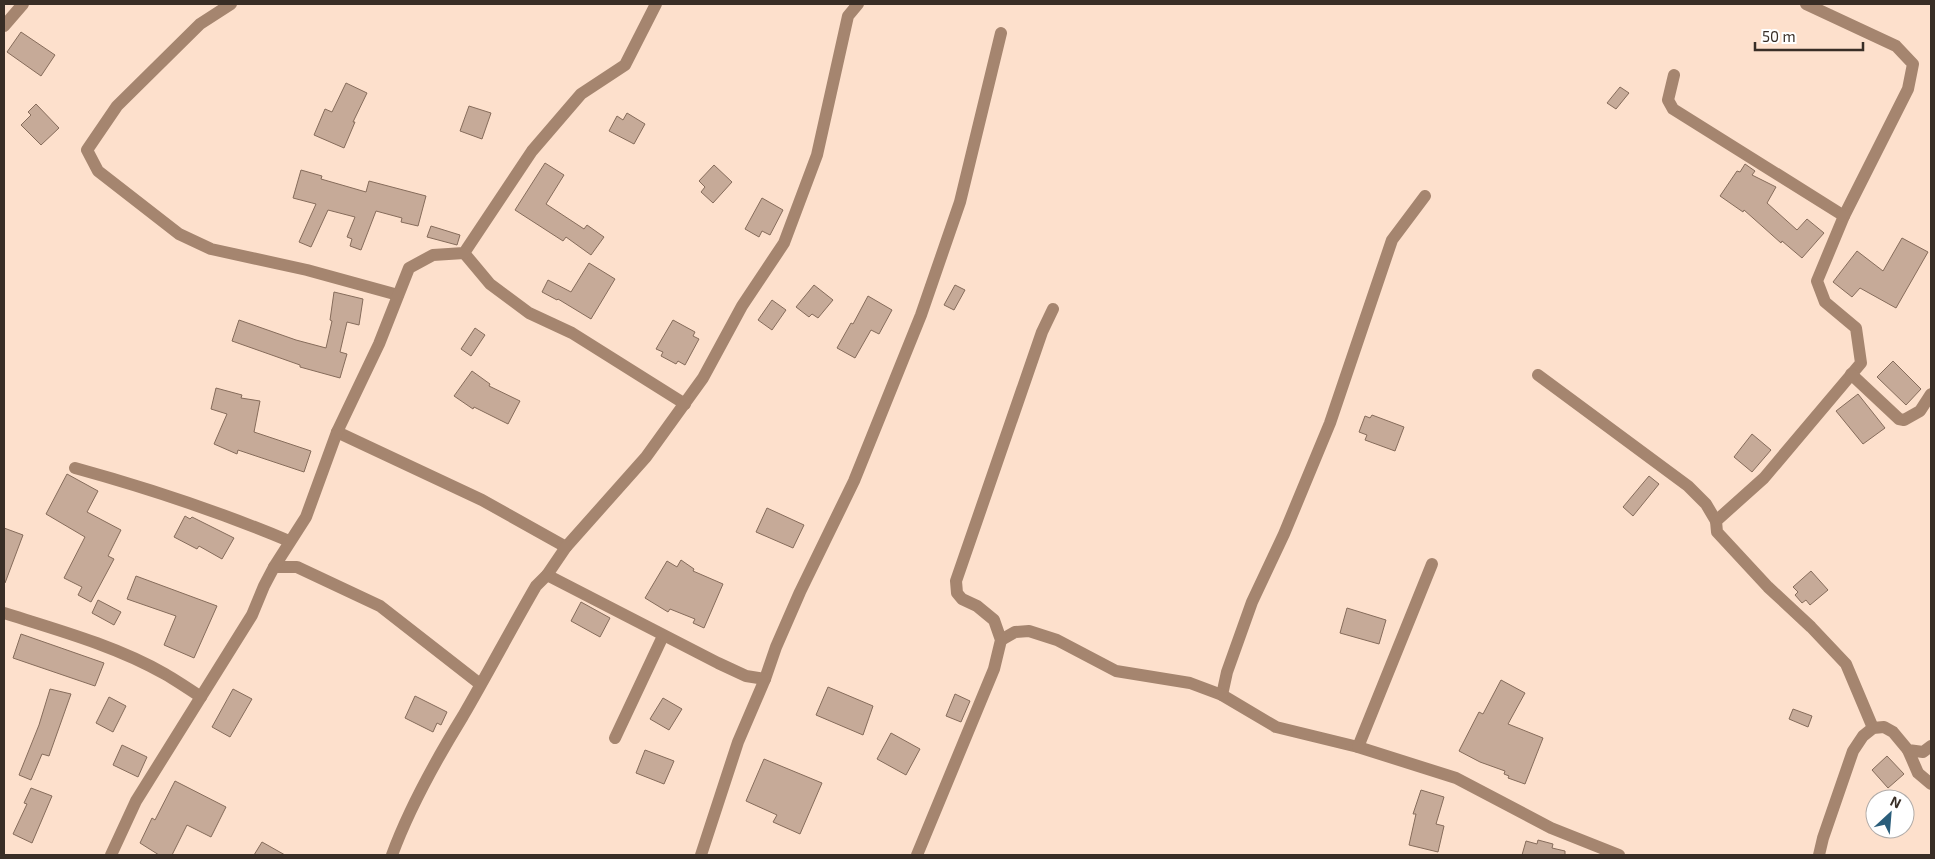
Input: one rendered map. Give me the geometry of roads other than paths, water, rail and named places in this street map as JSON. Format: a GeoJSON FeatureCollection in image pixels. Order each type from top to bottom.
{"type":"FeatureCollection","features":[{"type":"Feature","properties":{"kind":"street"},"geometry":{"type":"LineString","coordinates":[[4,26],[22,4]]}},
{"type":"Feature","properties":{"kind":"street"},"geometry":{"type":"LineString","coordinates":[[231,4],[200,24],[118,106],[87,150],[98,171],[179,234],[211,249],[307,270],[398,294]]}},
{"type":"Feature","properties":{"kind":"street"},"geometry":{"type":"LineString","coordinates":[[464,253],[538,144],[581,94],[625,65],[656,4]]}},
{"type":"Feature","properties":{"kind":"street"},"geometry":{"type":"LineString","coordinates":[[392,855],[400,834],[446,741],[536,586],[547,574],[566,546],[646,457],[685,404],[703,378],[742,306],[784,243],[817,154],[848,16],[858,4]]}},
{"type":"Feature","properties":{"kind":"street"},"geometry":{"type":"LineString","coordinates":[[1716,520],[1764,478],[1861,363],[1856,328],[1825,302],[1818,281],[1844,216],[1908,89],[1913,64],[1896,46],[1806,4]]}},
{"type":"Feature","properties":{"kind":"street"},"geometry":{"type":"LineString","coordinates":[[701,855],[738,742],[765,679],[776,647],[800,592],[854,481],[920,315],[960,202],[1001,33]]}},
{"type":"Feature","properties":{"kind":"street"},"geometry":{"type":"LineString","coordinates":[[1674,75],[1668,100],[1673,109],[1844,216]]}},
{"type":"Feature","properties":{"kind":"street"},"geometry":{"type":"LineString","coordinates":[[1222,695],[1227,672],[1252,602],[1284,534],[1330,423],[1392,240],[1426,196]]}},
{"type":"Feature","properties":{"kind":"street"},"geometry":{"type":"LineString","coordinates":[[111,855],[136,801],[252,615],[274,567],[306,517],[337,432],[379,344],[409,268],[433,255],[464,253]]}},
{"type":"Feature","properties":{"kind":"street"},"geometry":{"type":"LineString","coordinates":[[464,253],[490,284],[529,313],[572,333],[685,404]]}},
{"type":"Feature","properties":{"kind":"street"},"geometry":{"type":"LineString","coordinates":[[917,855],[994,668],[1001,640],[994,620],[978,606],[962,599],[957,593],[956,581],[1042,332],[1053,309]]}},
{"type":"Feature","properties":{"kind":"street"},"geometry":{"type":"LineString","coordinates":[[1851,374],[1899,419],[1904,420],[1920,411],[1931,394]]}},
{"type":"Feature","properties":{"kind":"street"},"geometry":{"type":"LineString","coordinates":[[1538,375],[1688,486],[1706,504],[1716,520],[1717,532],[1768,587],[1811,627],[1846,664],[1873,728]]}},
{"type":"Feature","properties":{"kind":"street"},"geometry":{"type":"LineString","coordinates":[[337,432],[482,500],[566,546]]}},
{"type":"Feature","properties":{"kind":"street"},"geometry":{"type":"LineString","coordinates":[[75,468],[116,479],[200,507],[289,542]]}},
{"type":"Feature","properties":{"kind":"street"},"geometry":{"type":"LineString","coordinates":[[1358,747],[1432,564]]}},
{"type":"Feature","properties":{"kind":"street"},"geometry":{"type":"LineString","coordinates":[[274,567],[298,567],[380,606],[480,684]]}},
{"type":"Feature","properties":{"kind":"street"},"geometry":{"type":"LineString","coordinates":[[547,574],[663,636],[746,676],[765,679]]}},
{"type":"Feature","properties":{"kind":"street"},"geometry":{"type":"LineString","coordinates":[[4,613],[74,635],[123,654],[164,674],[201,697]]}},
{"type":"Feature","properties":{"kind":"street"},"geometry":{"type":"LineString","coordinates":[[1001,640],[1015,632],[1029,631],[1057,640],[1116,671],[1190,683],[1222,695],[1276,727],[1358,747],[1456,778],[1551,828],[1619,855]]}},
{"type":"Feature","properties":{"kind":"street"},"geometry":{"type":"LineString","coordinates":[[615,738],[663,636]]}},
{"type":"Feature","properties":{"kind":"street"},"geometry":{"type":"LineString","coordinates":[[1819,855],[1853,750],[1863,736],[1873,728],[1884,727],[1893,732],[1908,750],[1918,773],[1931,784]]}},
{"type":"Feature","properties":{"kind":"street"},"geometry":{"type":"LineString","coordinates":[[1908,750],[1923,752],[1931,746]]}}]}
